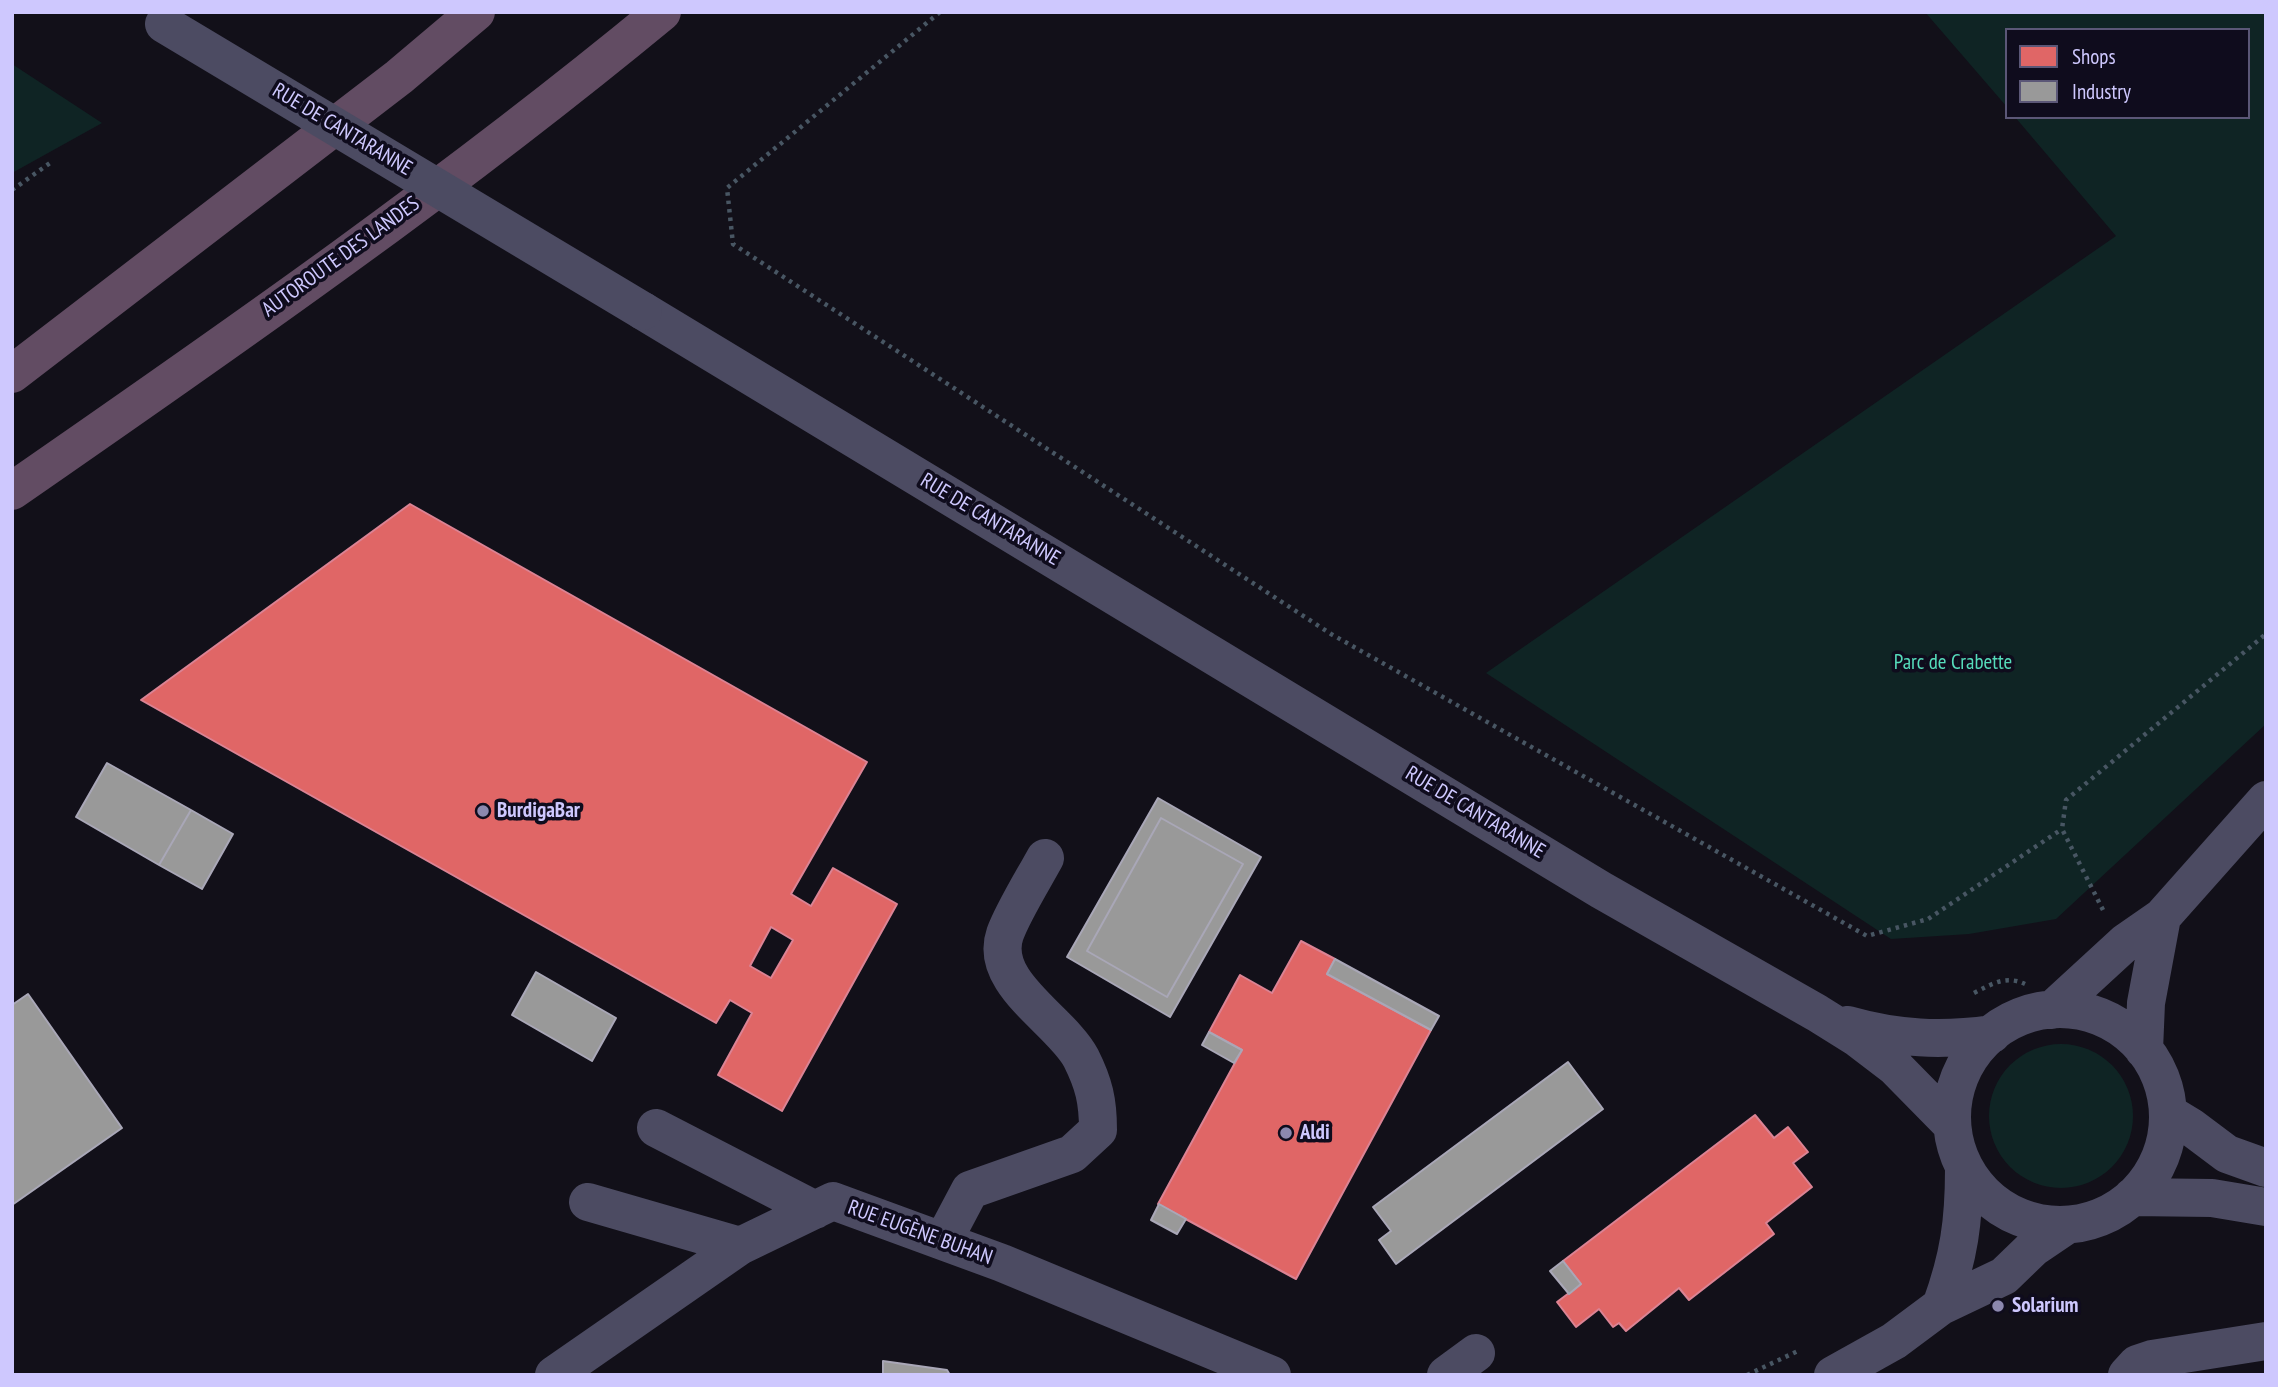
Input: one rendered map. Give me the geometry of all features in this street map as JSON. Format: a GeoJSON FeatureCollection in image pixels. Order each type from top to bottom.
{"type":"FeatureCollection","features":[{"type":"Feature","properties":{"kind":"highway"},"geometry":{"type":"LineString","coordinates":[[12,374],[399,77],[476,12]]}},
{"type":"Feature","properties":{"kind":"highway","name":"AUTOROUTE DES LANDES"},"geometry":{"type":"LineString","coordinates":[[12,491],[356,247],[592,70],[662,12]]}},
{"type":"Feature","properties":{"kind":"street","name":"RUE DE CANTARANNE"},"geometry":{"type":"LineString","coordinates":[[155,18],[1601,890],[1817,1013],[1857,1038],[1895,1067],[1952,1125]]}},
{"type":"Feature","properties":{"kind":"street"},"geometry":{"type":"LineString","coordinates":[[2052,1010],[2126,942],[2162,917],[2266,800]]}},
{"type":"Feature","properties":{"kind":"street"},"geometry":{"type":"LineString","coordinates":[[943,1241],[970,1190],[1072,1154],[1098,1130],[1098,1100],[1080,1056],[1046,1016],[1013,984],[1004,957],[1004,936],[1045,858]]}},
{"type":"Feature","properties":{"kind":"street"},"geometry":{"type":"LineString","coordinates":[[2144,1050],[2146,1003],[2162,917]]}},
{"type":"Feature","properties":{"kind":"street"},"geometry":{"type":"LineString","coordinates":[[2052,1010],[2087,1013],[2118,1027],[2144,1050],[2165,1090],[2168,1113],[2160,1158],[2148,1180],[2132,1197],[2113,1211],[2090,1221],[2067,1225],[2036,1223],[2007,1212],[1983,1193],[1964,1169],[1952,1125],[1953,1099],[1961,1074],[1973,1052],[1992,1034],[2014,1019],[2052,1010]]}},
{"type":"Feature","properties":{"kind":"street","name":"RUE DE CANTARANNE"},"geometry":{"type":"LineString","coordinates":[[1817,1013],[1877,1033],[1908,1038],[1936,1039],[1992,1034]]}},
{"type":"Feature","properties":{"kind":"street"},"geometry":{"type":"LineString","coordinates":[[2168,1113],[2192,1127],[2227,1154],[2266,1168]]}},
{"type":"Feature","properties":{"kind":"street"},"geometry":{"type":"LineString","coordinates":[[656,1128],[815,1210]]}},
{"type":"Feature","properties":{"kind":"street"},"geometry":{"type":"LineString","coordinates":[[1941,1307],[1959,1253],[1964,1211],[1964,1169]]}},
{"type":"Feature","properties":{"kind":"street"},"geometry":{"type":"LineString","coordinates":[[2132,1197],[2212,1198],[2266,1207]]}},
{"type":"Feature","properties":{"kind":"street","name":"RUE EUGÈNE BUHAN"},"geometry":{"type":"LineString","coordinates":[[554,1375],[740,1246],[834,1201],[1015,1268],[1272,1375]]}},
{"type":"Feature","properties":{"kind":"street"},"geometry":{"type":"LineString","coordinates":[[588,1202],[740,1246]]}},
{"type":"Feature","properties":{"kind":"street"},"geometry":{"type":"LineString","coordinates":[[1833,1375],[1894,1341],[1941,1307],[2004,1276],[2033,1248],[2067,1225]]}},
{"type":"Feature","properties":{"kind":"street"},"geometry":{"type":"LineString","coordinates":[[2127,1375],[2137,1364],[2151,1359],[2266,1341]]}},
{"type":"Feature","properties":{"kind":"path"},"geometry":{"type":"LineString","coordinates":[[940,12],[727,188],[733,244],[1331,634],[1867,936],[1928,919],[2062,830]]}},
{"type":"Feature","properties":{"kind":"path"},"geometry":{"type":"LineString","coordinates":[[12,190],[50,163]]}},
{"type":"Feature","properties":{"kind":"path"},"geometry":{"type":"LineString","coordinates":[[2105,915],[2062,830],[2066,800],[2266,634]]}},
{"type":"Feature","properties":{"kind":"green space","name":"Parc de Crabette"},"geometry":{"type":"Polygon","coordinates":[[[1925,12],[2266,12],[2266,724],[2056,919],[1969,934],[1891,939],[1486,673],[2116,236],[2017,119],[2250,119],[2250,28],[2005,28],[2005,105],[1925,12]]]}},
{"type":"Feature","properties":{"kind":"green space"},"geometry":{"type":"Polygon","coordinates":[[[12,64],[102,123],[12,173],[12,64]]]}},
{"type":"Feature","properties":{"kind":"green space"},"geometry":{"type":"Polygon","coordinates":[[[2061,1044],[2089,1049],[2112,1065],[2128,1088],[2133,1116],[2128,1144],[2112,1167],[2089,1183],[2061,1188],[2033,1183],[2010,1167],[1994,1144],[1989,1116],[1994,1088],[2010,1065],[2033,1049],[2061,1044]]]}},
{"type":"Feature","properties":{"kind":"building: Shops"},"geometry":{"type":"Polygon","coordinates":[[[410,504],[867,762],[791,894],[811,906],[833,868],[897,904],[782,1111],[718,1075],[752,1013],[730,1000],[716,1023],[141,700],[410,504]],[[771,927],[750,966],[771,978],[793,940],[771,927]]]}},
{"type":"Feature","properties":{"kind":"building: Shops","name":"Aldi"},"geometry":{"type":"Polygon","coordinates":[[[1301,941],[1335,959],[1327,974],[1431,1030],[1296,1279],[1158,1204],[1242,1050],[1209,1032],[1240,975],[1272,993],[1301,941]]]}},
{"type":"Feature","properties":{"kind":"building: Shops"},"geometry":{"type":"Polygon","coordinates":[[[1755,1115],[1774,1138],[1788,1127],[1808,1152],[1793,1163],[1812,1187],[1766,1223],[1774,1234],[1689,1300],[1679,1288],[1626,1331],[1619,1323],[1613,1327],[1599,1309],[1576,1327],[1557,1302],[1581,1284],[1563,1261],[1755,1115]]]}},
{"type":"Feature","properties":{"kind":"building: Industry"},"geometry":{"type":"Polygon","coordinates":[[[107,763],[191,810],[159,865],[76,817],[107,763]]]}},
{"type":"Feature","properties":{"kind":"building: Industry"},"geometry":{"type":"Polygon","coordinates":[[[1158,798],[1261,857],[1170,1017],[1067,957],[1158,798]],[[1161,818],[1087,951],[1167,997],[1243,864],[1161,818]]]}},
{"type":"Feature","properties":{"kind":"building: Industry"},"geometry":{"type":"Polygon","coordinates":[[[191,810],[233,834],[202,889],[159,865],[191,810]]]}},
{"type":"Feature","properties":{"kind":"building: Industry"},"geometry":{"type":"Polygon","coordinates":[[[1161,818],[1243,864],[1167,997],[1087,951],[1161,818]]]}},
{"type":"Feature","properties":{"kind":"building: Industry"},"geometry":{"type":"Polygon","coordinates":[[[1335,959],[1439,1016],[1431,1030],[1327,974],[1335,959]]]}},
{"type":"Feature","properties":{"kind":"building: Industry"},"geometry":{"type":"Polygon","coordinates":[[[536,972],[616,1018],[592,1061],[512,1015],[536,972]]]}},
{"type":"Feature","properties":{"kind":"building: Industry"},"geometry":{"type":"Polygon","coordinates":[[[28,994],[122,1128],[12,1205],[12,1005],[28,994]]]}},
{"type":"Feature","properties":{"kind":"building: Industry"},"geometry":{"type":"Polygon","coordinates":[[[1209,1032],[1242,1050],[1234,1063],[1202,1045],[1209,1032]]]}},
{"type":"Feature","properties":{"kind":"building: Industry"},"geometry":{"type":"Polygon","coordinates":[[[1568,1062],[1603,1109],[1396,1264],[1379,1240],[1391,1231],[1373,1207],[1568,1062]]]}},
{"type":"Feature","properties":{"kind":"building: Industry"},"geometry":{"type":"Polygon","coordinates":[[[1159,1204],[1186,1219],[1177,1234],[1151,1220],[1159,1204]]]}},
{"type":"Feature","properties":{"kind":"building: Industry"},"geometry":{"type":"Polygon","coordinates":[[[1563,1261],[1581,1284],[1569,1294],[1550,1271],[1563,1261]]]}},
{"type":"Feature","properties":{"kind":"building: Industry"},"geometry":{"type":"Polygon","coordinates":[[[883,1361],[947,1370],[950,1375],[883,1375],[883,1361]]]}},
{"type":"Feature","properties":{"kind":"place","name":"BurdigaBar"},"geometry":{"type":"Point","coordinates":[483,811]}},
{"type":"Feature","properties":{"kind":"place","name":"Aldi"},"geometry":{"type":"Point","coordinates":[1286,1133]}},
{"type":"Feature","properties":{"kind":"place","name":"Solarium"},"geometry":{"type":"Point","coordinates":[1998,1306]}}]}
